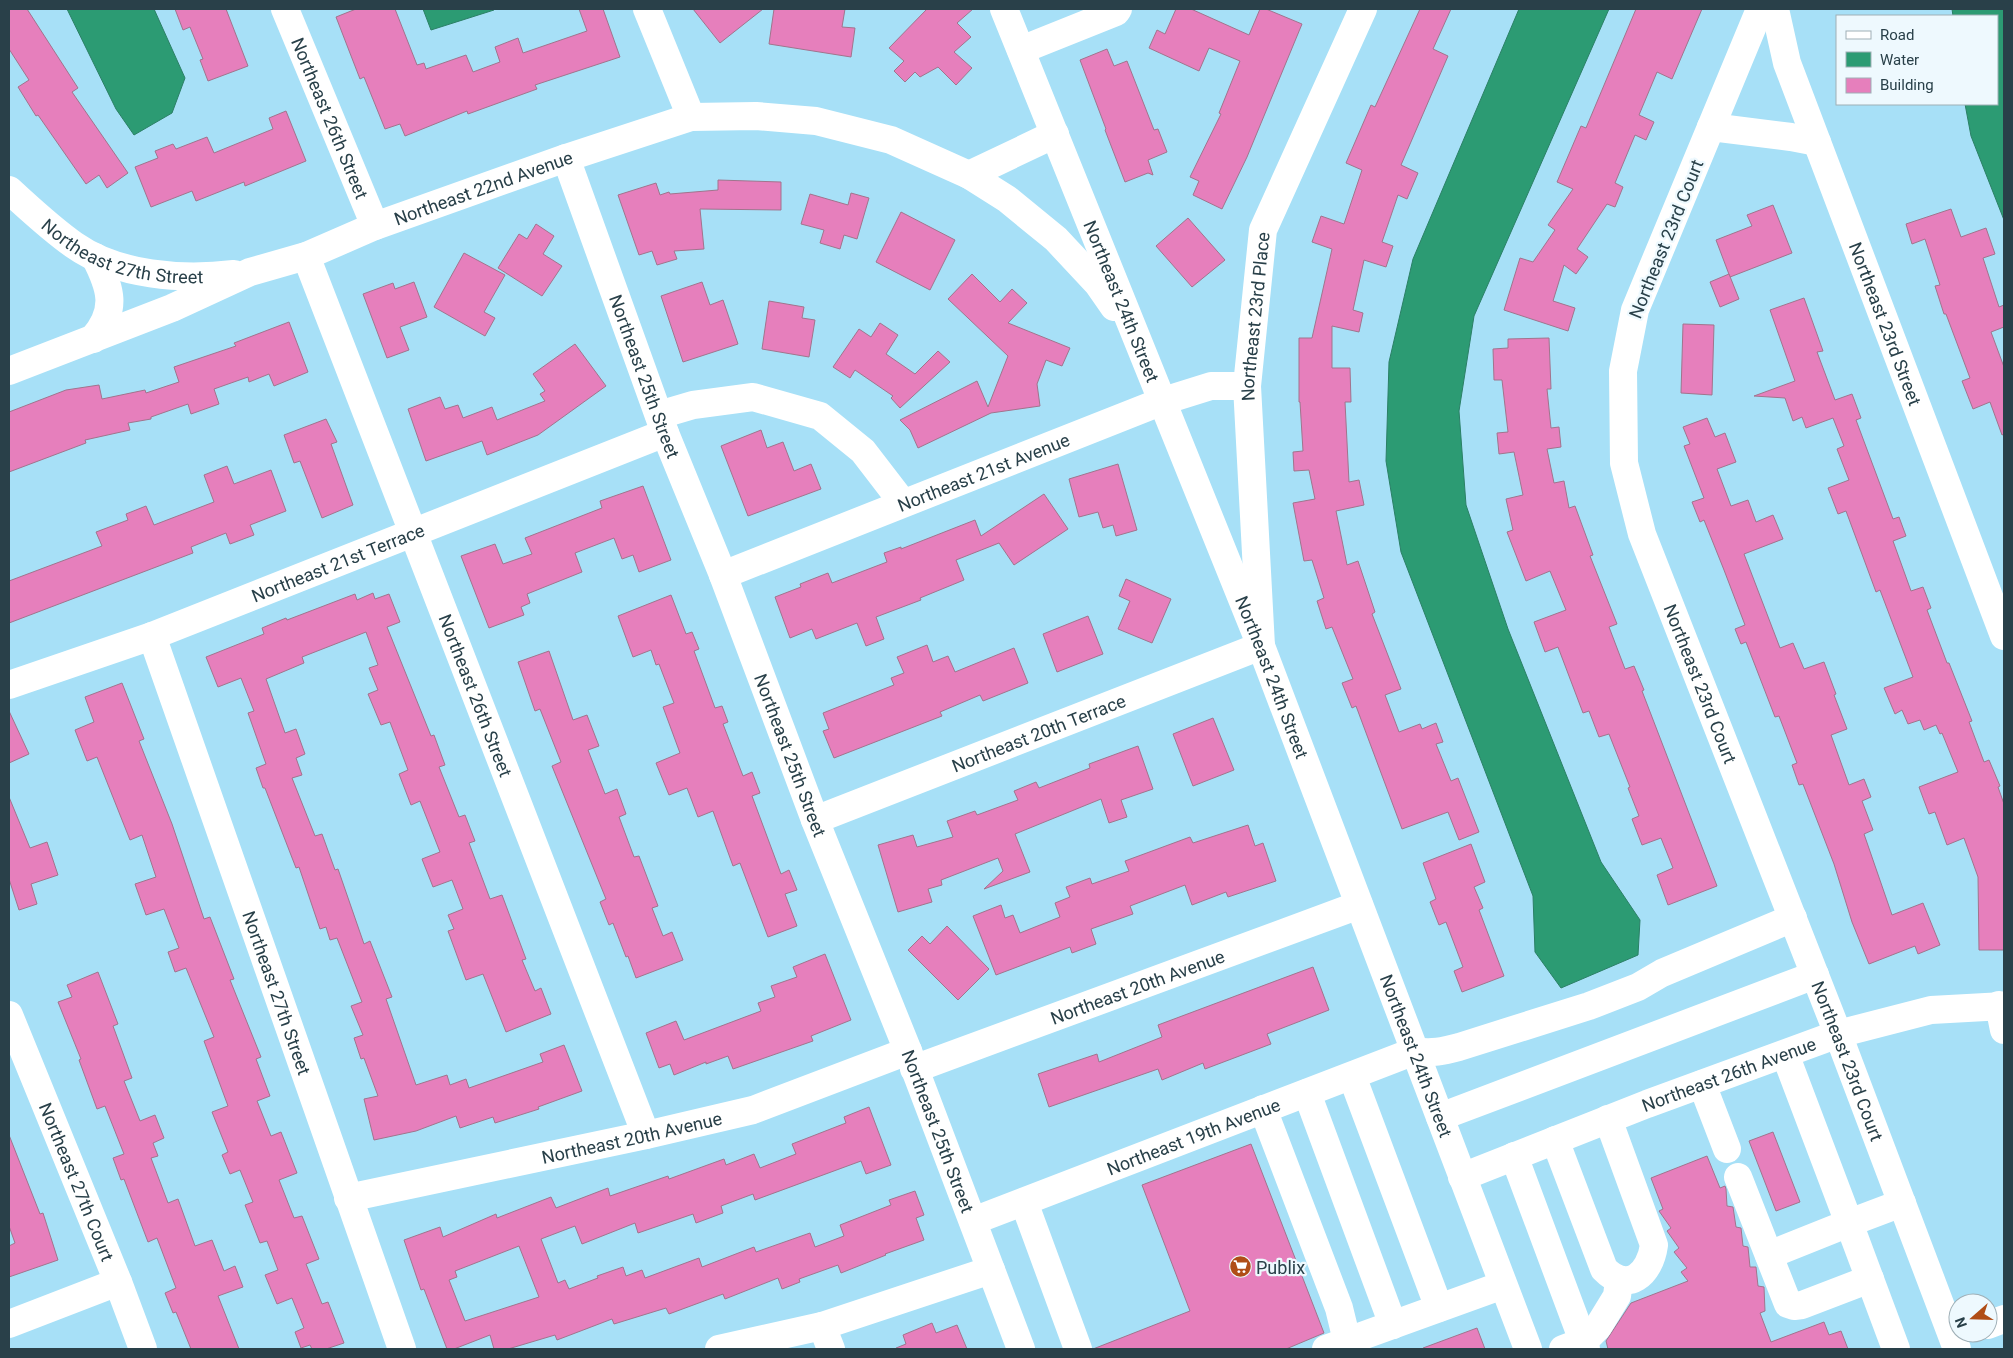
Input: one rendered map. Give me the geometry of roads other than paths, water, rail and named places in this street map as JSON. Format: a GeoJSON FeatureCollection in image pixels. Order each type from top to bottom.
{"type":"FeatureCollection","features":[{"type":"Feature","properties":{"kind":"street","name":"Northeast 26th Street"},"geometry":{"type":"LineString","coordinates":[[286,9],[375,226]]}},
{"type":"Feature","properties":{"kind":"street"},"geometry":{"type":"LineString","coordinates":[[647,9],[692,117]]}},
{"type":"Feature","properties":{"kind":"street","name":"Northeast 24th Street"},"geometry":{"type":"LineString","coordinates":[[1004,9],[1261,646],[1528,1349]]}},
{"type":"Feature","properties":{"kind":"street"},"geometry":{"type":"LineString","coordinates":[[1021,50],[1116,12],[1118,9]]}},
{"type":"Feature","properties":{"kind":"street","name":"Northeast 23rd Place"},"geometry":{"type":"LineString","coordinates":[[1261,646],[1247,386],[1263,230],[1363,9]]}},
{"type":"Feature","properties":{"kind":"street","name":"Northeast 23rd Court"},"geometry":{"type":"LineString","coordinates":[[1760,9],[1635,310],[1624,371],[1624,463],[1642,534],[1793,918],[1902,1203],[1948,1314]]}},
{"type":"Feature","properties":{"kind":"street","name":"Northeast 23rd Street"},"geometry":{"type":"LineString","coordinates":[[1775,9],[1787,63],[2004,636]]}},
{"type":"Feature","properties":{"kind":"street","name":"Northeast 22nd Avenue"},"geometry":{"type":"LineString","coordinates":[[9,371],[172,308],[250,272],[306,256],[375,226],[566,158],[692,117],[756,116],[816,120],[891,140],[969,175],[1007,199],[1056,239],[1098,284],[1125,323],[1145,357]]}},
{"type":"Feature","properties":{"kind":"street"},"geometry":{"type":"LineString","coordinates":[[1711,127],[1818,142]]}},
{"type":"Feature","properties":{"kind":"street"},"geometry":{"type":"LineString","coordinates":[[969,175],[1055,134]]}},
{"type":"Feature","properties":{"kind":"street","name":"Northeast 25th Street"},"geometry":{"type":"LineString","coordinates":[[566,158],[662,424],[723,575],[815,820],[911,1060],[1021,1349]]}},
{"type":"Feature","properties":{"kind":"street","name":"Northeast 27th Street"},"geometry":{"type":"LineString","coordinates":[[9,190],[42,221],[75,246],[95,257],[126,268],[168,275],[212,276],[250,272]]}},
{"type":"Feature","properties":{"kind":"street","name":"Northeast 26th Street"},"geometry":{"type":"LineString","coordinates":[[306,256],[646,1135]]}},
{"type":"Feature","properties":{"kind":"street"},"geometry":{"type":"LineString","coordinates":[[93,339],[101,329],[110,311],[108,288],[95,257]]}},
{"type":"Feature","properties":{"kind":"street","name":"Northeast 21st Avenue"},"geometry":{"type":"LineString","coordinates":[[723,575],[1163,401],[1210,386],[1247,386]]}},
{"type":"Feature","properties":{"kind":"street","name":"Northeast 21st Terrace"},"geometry":{"type":"LineString","coordinates":[[9,686],[152,636],[413,533],[662,424],[693,406],[753,397],[820,416],[863,451],[903,503]]}},
{"type":"Feature","properties":{"kind":"street","name":"Northeast 27th Street"},"geometry":{"type":"LineString","coordinates":[[152,636],[402,1349]]}},
{"type":"Feature","properties":{"kind":"street","name":"Northeast 20th Terrace"},"geometry":{"type":"LineString","coordinates":[[815,820],[1261,646]]}},
{"type":"Feature","properties":{"kind":"street","name":"Northeast 20th Avenue"},"geometry":{"type":"LineString","coordinates":[[348,1198],[646,1135],[753,1110],[911,1060],[1360,905]]}},
{"type":"Feature","properties":{"kind":"street"},"geometry":{"type":"LineString","coordinates":[[1415,1051],[1425,1053],[1439,1052],[1459,1047],[1590,1006],[1638,987],[1662,973],[1793,918]]}},
{"type":"Feature","properties":{"kind":"street"},"geometry":{"type":"LineString","coordinates":[[1440,1117],[1815,975]]}},
{"type":"Feature","properties":{"kind":"street","name":"Northeast 26th Avenue"},"geometry":{"type":"LineString","coordinates":[[1462,1177],[1608,1119],[1838,1034],[1931,1010],[2002,1014]]}},
{"type":"Feature","properties":{"kind":"street","name":"Northeast 27th Court"},"geometry":{"type":"LineString","coordinates":[[9,1015],[118,1282],[143,1349]]}},
{"type":"Feature","properties":{"kind":"street","name":"Northeast 19th Avenue"},"geometry":{"type":"LineString","coordinates":[[973,1221],[1415,1051]]}},
{"type":"Feature","properties":{"kind":"street"},"geometry":{"type":"LineString","coordinates":[[1785,1054],[1896,1349]]}},
{"type":"Feature","properties":{"kind":"street"},"geometry":{"type":"LineString","coordinates":[[1352,1076],[1439,1308]]}},
{"type":"Feature","properties":{"kind":"street"},"geometry":{"type":"LineString","coordinates":[[1702,1084],[1727,1148]]}},
{"type":"Feature","properties":{"kind":"street"},"geometry":{"type":"LineString","coordinates":[[1307,1093],[1393,1325]]}},
{"type":"Feature","properties":{"kind":"street"},"geometry":{"type":"LineString","coordinates":[[1263,1110],[1339,1308],[1340,1347],[1393,1325],[1503,1285]]}},
{"type":"Feature","properties":{"kind":"street"},"geometry":{"type":"LineString","coordinates":[[1555,1140],[1604,1269],[1611,1277],[1619,1280],[1630,1280],[1642,1275],[1651,1260],[1654,1246],[1608,1119]]}},
{"type":"Feature","properties":{"kind":"street"},"geometry":{"type":"LineString","coordinates":[[1514,1156],[1578,1347],[1598,1327],[1616,1296],[1619,1280]]}},
{"type":"Feature","properties":{"kind":"street"},"geometry":{"type":"LineString","coordinates":[[1738,1177],[1788,1304],[1794,1306],[1802,1305],[1870,1279]]}},
{"type":"Feature","properties":{"kind":"street"},"geometry":{"type":"LineString","coordinates":[[1024,1202],[1078,1349]]}},
{"type":"Feature","properties":{"kind":"street"},"geometry":{"type":"LineString","coordinates":[[1769,1255],[1902,1203]]}},
{"type":"Feature","properties":{"kind":"street"},"geometry":{"type":"LineString","coordinates":[[719,1349],[826,1338],[991,1270]]}},
{"type":"Feature","properties":{"kind":"street"},"geometry":{"type":"LineString","coordinates":[[9,1324],[118,1282]]}},
{"type":"Feature","properties":{"kind":"water"},"geometry":{"type":"Polygon","coordinates":[[[67,9],[154,9],[185,78],[172,113],[134,135],[116,109],[67,9]]]}},
{"type":"Feature","properties":{"kind":"water"},"geometry":{"type":"Polygon","coordinates":[[[423,9],[494,9],[494,10],[431,30],[423,9]]]}},
{"type":"Feature","properties":{"kind":"water"},"geometry":{"type":"Polygon","coordinates":[[[1519,9],[1609,9],[1474,316],[1459,411],[1466,505],[1508,629],[1601,862],[1640,920],[1638,955],[1561,988],[1535,952],[1533,896],[1401,552],[1386,461],[1389,362],[1413,259],[1519,9]]]}},
{"type":"Feature","properties":{"kind":"water"},"geometry":{"type":"Polygon","coordinates":[[[1952,9],[2004,9],[2004,220],[1971,136],[1965,105],[1998,105],[1998,15],[1953,15],[1952,9]]]}},
{"type":"Feature","properties":{"kind":"place","name":"Publix"},"geometry":{"type":"Point","coordinates":[1240,1267]}}]}
